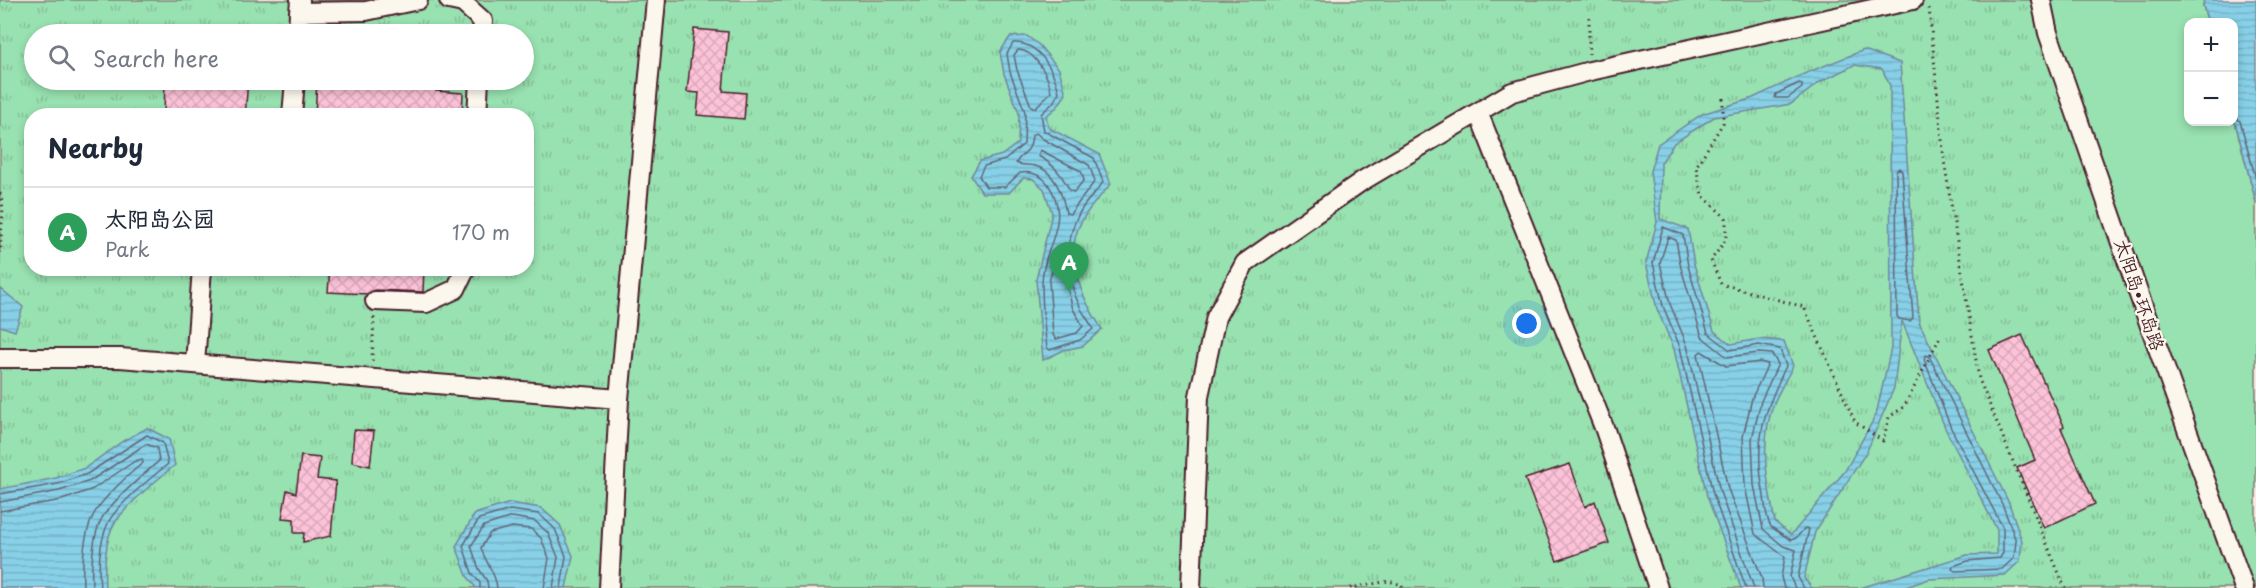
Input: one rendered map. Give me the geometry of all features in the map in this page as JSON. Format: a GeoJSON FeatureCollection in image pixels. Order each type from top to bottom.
{"type":"FeatureCollection","features":[{"type":"Feature","properties":{"kind":"street"},"geometry":{"type":"LineString","coordinates":[[299,24],[300,6],[366,11],[418,0]]}},
{"type":"Feature","properties":{"kind":"street"},"geometry":{"type":"LineString","coordinates":[[449,0],[464,3],[483,21],[483,24]]}},
{"type":"Feature","properties":{"kind":"street"},"geometry":{"type":"LineString","coordinates":[[609,588],[619,399],[656,0]]}},
{"type":"Feature","properties":{"kind":"street"},"geometry":{"type":"LineString","coordinates":[[1191,588],[1199,396],[1216,317],[1245,262],[1344,193],[1512,92],[1590,71],[1913,0]]}},
{"type":"Feature","properties":{"kind":"street","name":"太阳岛•环岛路"},"geometry":{"type":"LineString","coordinates":[[2041,0],[2048,33],[2244,588]]}},
{"type":"Feature","properties":{"kind":"street"},"geometry":{"type":"LineString","coordinates":[[293,108],[294,90]]}},
{"type":"Feature","properties":{"kind":"street"},"geometry":{"type":"LineString","coordinates":[[477,108],[478,90]]}},
{"type":"Feature","properties":{"kind":"street"},"geometry":{"type":"LineString","coordinates":[[1478,112],[1605,430],[1658,588]]}},
{"type":"Feature","properties":{"kind":"street"},"geometry":{"type":"LineString","coordinates":[[195,364],[201,276]]}},
{"type":"Feature","properties":{"kind":"street"},"geometry":{"type":"LineString","coordinates":[[375,301],[426,303],[456,289],[462,276]]}},
{"type":"Feature","properties":{"kind":"street"},"geometry":{"type":"LineString","coordinates":[[0,358],[120,358],[619,399]]}},
{"type":"Feature","properties":{"kind":"path"},"geometry":{"type":"LineString","coordinates":[[1928,0],[1944,160],[1979,379],[2065,588]]}},
{"type":"Feature","properties":{"kind":"path"},"geometry":{"type":"LineString","coordinates":[[1589,17],[1590,71]]}},
{"type":"Feature","properties":{"kind":"path"},"geometry":{"type":"LineString","coordinates":[[1723,98],[1724,123],[1696,167],[1702,195],[1725,218],[1726,240],[1712,260],[1721,284],[1804,307],[1855,422],[1883,441],[1889,417],[1904,407],[1940,337]]}},
{"type":"Feature","properties":{"kind":"path"},"geometry":{"type":"LineString","coordinates":[[0,193],[3,220],[0,253]]}},
{"type":"Feature","properties":{"kind":"path"},"geometry":{"type":"LineString","coordinates":[[372,379],[375,301]]}},
{"type":"Feature","properties":{"kind":"path"},"geometry":{"type":"LineString","coordinates":[[1350,588],[1389,581],[1402,585],[1402,588]]}},
{"type":"Feature","properties":{"kind":"green space"},"geometry":{"type":"Polygon","coordinates":[[[0,0],[2041,0],[2244,588],[0,588],[0,0]]]}},
{"type":"Feature","properties":{"kind":"green space"},"geometry":{"type":"Polygon","coordinates":[[[2041,0],[2204,0],[2203,6],[2207,18],[2184,18],[2184,126],[2236,126],[2256,202],[2256,588],[2244,588],[2041,0]]]}},
{"type":"Feature","properties":{"kind":"water"},"geometry":{"type":"Polygon","coordinates":[[[2204,0],[2256,0],[2256,202],[2236,126],[2238,126],[2238,18],[2207,18],[2203,6],[2204,0]]]}},
{"type":"Feature","properties":{"kind":"water"},"geometry":{"type":"Polygon","coordinates":[[[1027,36],[1039,45],[1059,69],[1066,94],[1057,107],[1046,116],[1049,128],[1099,154],[1111,184],[1084,216],[1078,229],[1074,255],[1078,281],[1102,329],[1083,346],[1064,350],[1043,360],[1036,280],[1052,213],[1044,189],[1033,179],[1023,178],[1009,193],[982,193],[971,176],[980,161],[1002,155],[1018,143],[1019,113],[1004,74],[1000,52],[1010,37],[1027,36]]]}},
{"type":"Feature","properties":{"kind":"water"},"geometry":{"type":"Polygon","coordinates":[[[1864,50],[1900,63],[1919,322],[2009,503],[2022,541],[2020,561],[2005,575],[1929,579],[1903,588],[1860,588],[1967,555],[1997,554],[1997,530],[1946,430],[1902,321],[1894,388],[1867,451],[1815,532],[1804,578],[1812,588],[1741,588],[1707,496],[1674,349],[1657,309],[1646,263],[1657,222],[1650,171],[1658,144],[1702,114],[1753,98],[1806,73],[1864,50]],[[1854,65],[1820,82],[1791,104],[1714,117],[1674,143],[1661,163],[1660,219],[1688,229],[1694,264],[1714,331],[1731,344],[1759,339],[1784,341],[1793,366],[1769,418],[1766,447],[1767,477],[1775,522],[1791,535],[1845,471],[1876,415],[1891,348],[1890,86],[1882,69],[1854,65]]]}},
{"type":"Feature","properties":{"kind":"water"},"geometry":{"type":"Polygon","coordinates":[[[0,288],[23,307],[15,331],[0,326],[0,288]]]}},
{"type":"Feature","properties":{"kind":"water"},"geometry":{"type":"Polygon","coordinates":[[[147,428],[169,439],[175,465],[134,500],[114,524],[107,546],[105,588],[0,588],[0,489],[56,478],[85,468],[123,441],[147,428]]]}},
{"type":"Feature","properties":{"kind":"water"},"geometry":{"type":"Polygon","coordinates":[[[510,503],[541,508],[560,525],[573,556],[566,588],[476,588],[467,576],[456,546],[475,514],[510,503]]]}},
{"type":"Feature","properties":{"kind":"building"},"geometry":{"type":"Polygon","coordinates":[[[694,29],[728,32],[723,91],[746,93],[744,119],[697,115],[699,93],[687,92],[694,29]]]}},
{"type":"Feature","properties":{"kind":"building"},"geometry":{"type":"Polygon","coordinates":[[[165,90],[247,90],[246,108],[164,108],[165,90]]]}},
{"type":"Feature","properties":{"kind":"building"},"geometry":{"type":"Polygon","coordinates":[[[316,90],[436,90],[463,93],[462,108],[315,108],[316,90]]]}},
{"type":"Feature","properties":{"kind":"building"},"geometry":{"type":"Polygon","coordinates":[[[329,276],[424,276],[423,292],[375,290],[367,294],[328,292],[329,276]]]}},
{"type":"Feature","properties":{"kind":"building"},"geometry":{"type":"Polygon","coordinates":[[[2022,335],[2064,426],[2061,428],[2095,504],[2044,528],[2017,468],[2035,460],[1989,350],[2022,335]]]}},
{"type":"Feature","properties":{"kind":"building"},"geometry":{"type":"Polygon","coordinates":[[[354,430],[374,431],[370,466],[352,462],[354,430]]]}},
{"type":"Feature","properties":{"kind":"building"},"geometry":{"type":"Polygon","coordinates":[[[301,456],[320,458],[317,479],[336,481],[331,536],[303,542],[304,533],[294,533],[294,519],[282,518],[287,490],[296,493],[301,456]]]}},
{"type":"Feature","properties":{"kind":"building"},"geometry":{"type":"Polygon","coordinates":[[[1570,464],[1585,507],[1595,501],[1609,543],[1557,561],[1525,479],[1570,464]]]}},
{"type":"Feature","properties":{"kind":"place","name":"太阳岛公园"},"geometry":{"type":"Point","coordinates":[1069,292]}}]}
